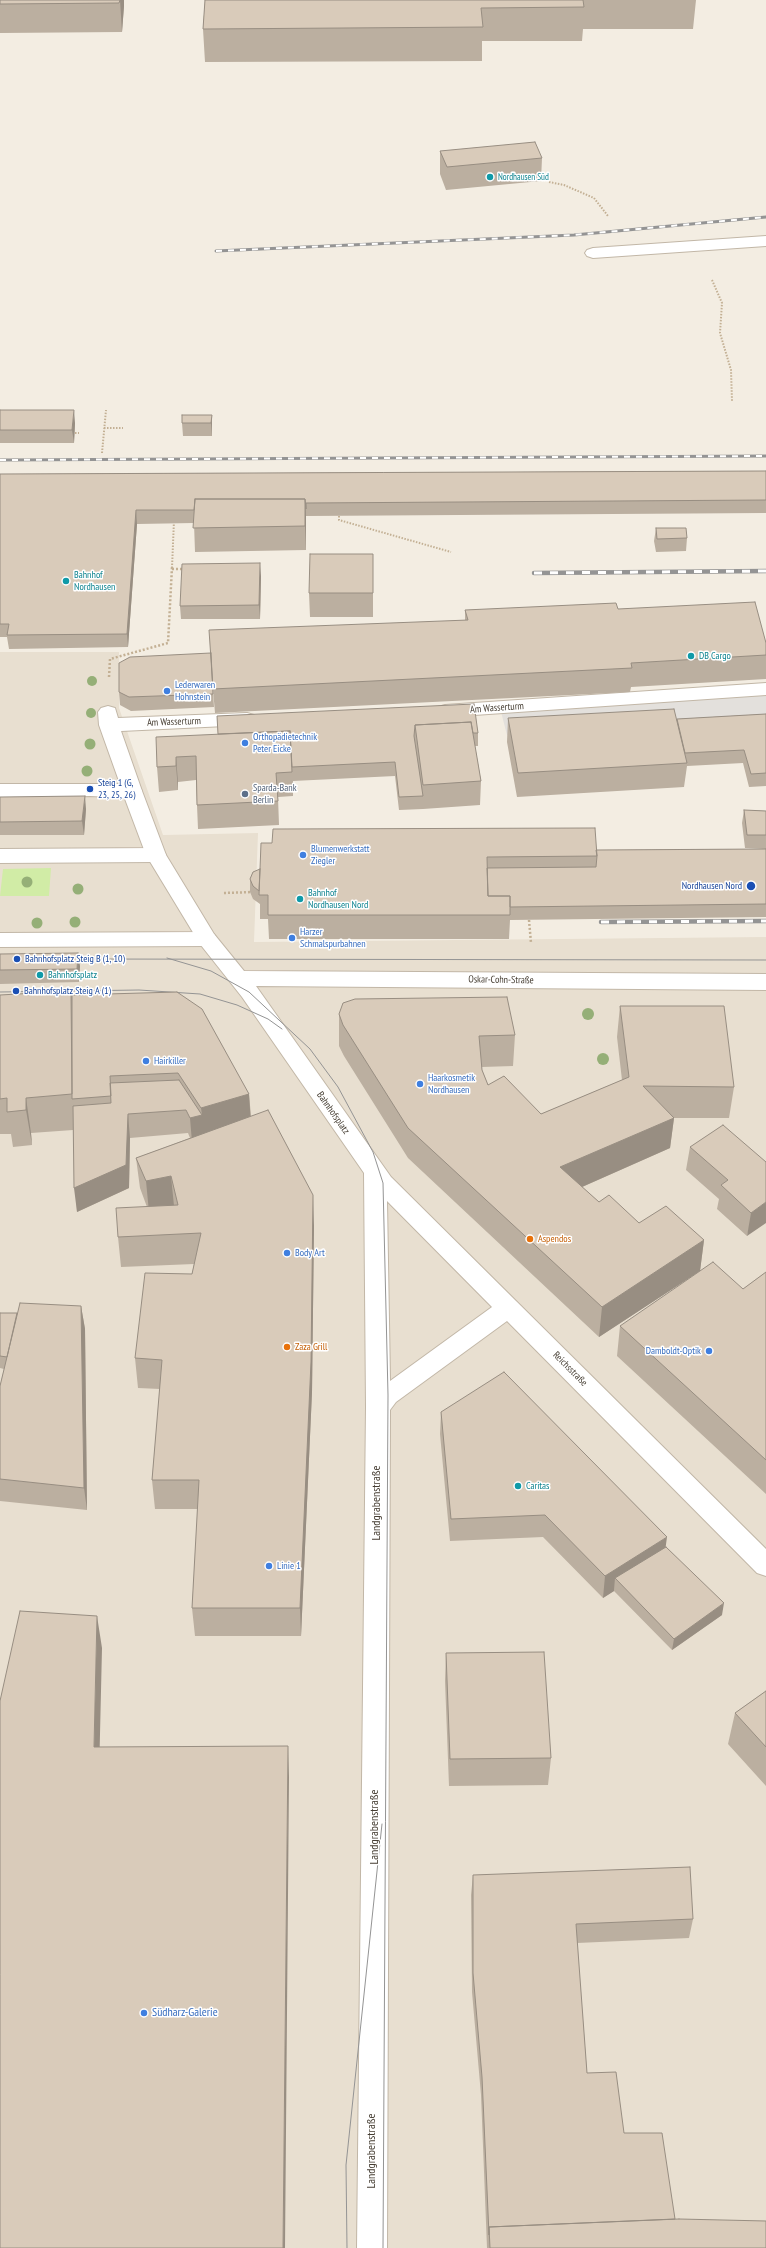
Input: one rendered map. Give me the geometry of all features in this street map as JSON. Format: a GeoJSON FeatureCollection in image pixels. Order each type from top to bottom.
{"type":"FeatureCollection","features":[{"type":"Feature","properties":{"kind":"street"},"geometry":{"type":"LineString","coordinates":[[593,254],[766,241]]}},
{"type":"Feature","properties":{"kind":"street","name":"Am Wasserturm"},"geometry":{"type":"LineString","coordinates":[[425,712],[766,689]]}},
{"type":"Feature","properties":{"kind":"street","name":"Am Wasserturm"},"geometry":{"type":"LineString","coordinates":[[108,717],[267,718]]}},
{"type":"Feature","properties":{"kind":"street","name":"Bahnhofsplatz"},"geometry":{"type":"LineString","coordinates":[[108,717],[132,791],[156,855],[207,939],[237,978],[374,1172]]}},
{"type":"Feature","properties":{"kind":"street"},"geometry":{"type":"LineString","coordinates":[[0,791],[90,789],[132,791]]}},
{"type":"Feature","properties":{"kind":"street"},"geometry":{"type":"LineString","coordinates":[[0,856],[156,855]]}},
{"type":"Feature","properties":{"kind":"street"},"geometry":{"type":"LineString","coordinates":[[0,940],[207,939]]}},
{"type":"Feature","properties":{"kind":"street","name":"Oskar-Cohn-Straße"},"geometry":{"type":"LineString","coordinates":[[237,978],[766,982]]}},
{"type":"Feature","properties":{"kind":"street","name":"Reichsstraße"},"geometry":{"type":"LineString","coordinates":[[374,1172],[766,1565]]}},
{"type":"Feature","properties":{"kind":"street","name":"Landgrabenstraße"},"geometry":{"type":"LineString","coordinates":[[372,2248],[378,1407],[374,1172]]}},
{"type":"Feature","properties":{"kind":"street"},"geometry":{"type":"LineString","coordinates":[[378,1407],[388,1395],[508,1308]]}},
{"type":"Feature","properties":{"kind":"path"},"geometry":{"type":"LineString","coordinates":[[549,182],[564,185],[594,198],[603,207]]}},
{"type":"Feature","properties":{"kind":"path"},"geometry":{"type":"LineString","coordinates":[[701,245],[710,275],[722,302],[720,333],[731,370],[732,401]]}},
{"type":"Feature","properties":{"kind":"path"},"geometry":{"type":"LineString","coordinates":[[102,452],[106,410]]}},
{"type":"Feature","properties":{"kind":"path"},"geometry":{"type":"LineString","coordinates":[[104,428],[123,428]]}},
{"type":"Feature","properties":{"kind":"path"},"geometry":{"type":"LineString","coordinates":[[71,433],[79,433]]}},
{"type":"Feature","properties":{"kind":"path"},"geometry":{"type":"LineString","coordinates":[[339,510],[340,520],[451,552]]}},
{"type":"Feature","properties":{"kind":"path"},"geometry":{"type":"LineString","coordinates":[[108,717],[110,659],[168,643],[174,519]]}},
{"type":"Feature","properties":{"kind":"path"},"geometry":{"type":"LineString","coordinates":[[172,569],[188,568]]}},
{"type":"Feature","properties":{"kind":"path"},"geometry":{"type":"LineString","coordinates":[[250,892],[256,892]]}},
{"type":"Feature","properties":{"kind":"shaded area"},"geometry":{"type":"Polygon","coordinates":[[[0,652],[119,652],[119,708],[163,835],[258,833],[254,942],[766,937],[766,2248],[0,2248],[0,652]]]}},
{"type":"Feature","properties":{"kind":"shaded area"},"geometry":{"type":"Polygon","coordinates":[[[766,686],[766,718],[507,735],[499,704],[766,686]]]}},
{"type":"Feature","properties":{"kind":"green space"},"geometry":{"type":"Polygon","coordinates":[[[51,868],[49,896],[0,896],[3,869],[51,868]]]}},
{"type":"Feature","properties":{"kind":"building"},"geometry":{"type":"Polygon","coordinates":[[[0,0],[120,0],[119,3],[0,4],[0,0]]]}},
{"type":"Feature","properties":{"kind":"building"},"geometry":{"type":"Polygon","coordinates":[[[205,0],[583,0],[584,7],[481,8],[483,27],[203,29],[205,0]]]}},
{"type":"Feature","properties":{"kind":"building"},"geometry":{"type":"Polygon","coordinates":[[[535,142],[542,158],[447,167],[440,151],[535,142]]]}},
{"type":"Feature","properties":{"kind":"building"},"geometry":{"type":"Polygon","coordinates":[[[0,410],[74,410],[72,430],[0,430],[0,410]]]}},
{"type":"Feature","properties":{"kind":"building"},"geometry":{"type":"Polygon","coordinates":[[[182,415],[212,415],[211,423],[182,423],[182,415]]]}},
{"type":"Feature","properties":{"kind":"building"},"geometry":{"type":"Polygon","coordinates":[[[766,471],[766,500],[306,503],[306,509],[305,499],[195,499],[194,510],[136,510],[127,634],[7,635],[9,624],[0,624],[0,474],[766,471]]]}},
{"type":"Feature","properties":{"kind":"building"},"geometry":{"type":"Polygon","coordinates":[[[195,499],[305,499],[305,526],[193,528],[195,499]]]}},
{"type":"Feature","properties":{"kind":"building"},"geometry":{"type":"Polygon","coordinates":[[[656,528],[686,528],[687,538],[657,539],[656,528]]]}},
{"type":"Feature","properties":{"kind":"building"},"geometry":{"type":"Polygon","coordinates":[[[310,554],[373,554],[373,593],[309,593],[310,554]]]}},
{"type":"Feature","properties":{"kind":"building"},"geometry":{"type":"Polygon","coordinates":[[[260,563],[259,605],[180,606],[182,564],[260,563]]]}},
{"type":"Feature","properties":{"kind":"building"},"geometry":{"type":"Polygon","coordinates":[[[755,602],[766,643],[766,655],[631,663],[632,668],[213,689],[209,630],[468,620],[465,610],[616,603],[618,609],[755,602]]]}},
{"type":"Feature","properties":{"kind":"building","name":"Lederwaren Hohnstein"},"geometry":{"type":"Polygon","coordinates":[[[211,653],[213,694],[129,697],[119,692],[119,663],[130,657],[211,653]]]}},
{"type":"Feature","properties":{"kind":"building"},"geometry":{"type":"Polygon","coordinates":[[[474,704],[478,733],[473,733],[471,722],[415,725],[414,736],[423,796],[399,797],[395,762],[292,767],[290,731],[218,734],[217,716],[474,704]]]}},
{"type":"Feature","properties":{"kind":"building"},"geometry":{"type":"Polygon","coordinates":[[[674,709],[687,763],[518,773],[508,718],[674,709]]]}},
{"type":"Feature","properties":{"kind":"building"},"geometry":{"type":"Polygon","coordinates":[[[766,714],[766,773],[751,774],[744,750],[685,753],[677,719],[766,714]]]}},
{"type":"Feature","properties":{"kind":"building"},"geometry":{"type":"Polygon","coordinates":[[[471,722],[481,781],[423,785],[415,725],[471,722]]]}},
{"type":"Feature","properties":{"kind":"building"},"geometry":{"type":"Polygon","coordinates":[[[290,731],[292,772],[276,773],[278,801],[197,805],[196,756],[176,757],[176,766],[157,767],[156,737],[290,731]]]}},
{"type":"Feature","properties":{"kind":"building"},"geometry":{"type":"Polygon","coordinates":[[[85,796],[82,821],[0,822],[0,797],[85,796]]]}},
{"type":"Feature","properties":{"kind":"building"},"geometry":{"type":"Polygon","coordinates":[[[744,810],[766,811],[766,835],[747,835],[744,810]]]}},
{"type":"Feature","properties":{"kind":"building"},"geometry":{"type":"Polygon","coordinates":[[[595,828],[597,856],[487,857],[488,896],[510,896],[510,915],[268,915],[268,895],[259,895],[261,843],[272,843],[273,829],[595,828]]]}},
{"type":"Feature","properties":{"kind":"building"},"geometry":{"type":"Polygon","coordinates":[[[766,849],[766,904],[510,907],[510,896],[488,896],[487,868],[596,867],[596,850],[766,849]]]}},
{"type":"Feature","properties":{"kind":"building"},"geometry":{"type":"Polygon","coordinates":[[[260,869],[259,891],[253,886],[250,879],[253,872],[260,869]]]}},
{"type":"Feature","properties":{"kind":"building"},"geometry":{"type":"Polygon","coordinates":[[[78,953],[77,969],[0,970],[0,954],[78,953]]]}},
{"type":"Feature","properties":{"kind":"building"},"geometry":{"type":"Polygon","coordinates":[[[71,991],[72,1094],[26,1098],[26,1110],[7,1112],[7,1098],[0,1099],[0,995],[71,991]]]}},
{"type":"Feature","properties":{"kind":"building","name":"Hairkiller"},"geometry":{"type":"Polygon","coordinates":[[[177,992],[202,1009],[249,1094],[201,1108],[178,1073],[110,1076],[111,1096],[72,1099],[72,995],[177,992]]]}},
{"type":"Feature","properties":{"kind":"building"},"geometry":{"type":"Polygon","coordinates":[[[507,997],[515,1035],[479,1036],[482,1070],[488,1085],[504,1076],[541,1114],[629,1077],[620,1006],[724,1006],[734,1087],[643,1086],[674,1118],[560,1167],[599,1202],[609,1195],[639,1223],[666,1206],[704,1240],[602,1307],[408,1128],[343,1025],[339,1014],[343,1003],[355,999],[507,997]]]}},
{"type":"Feature","properties":{"kind":"building"},"geometry":{"type":"Polygon","coordinates":[[[179,1080],[202,1115],[190,1118],[186,1110],[128,1114],[126,1165],[74,1188],[73,1106],[111,1103],[110,1083],[179,1080]]]}},
{"type":"Feature","properties":{"kind":"building"},"geometry":{"type":"Polygon","coordinates":[[[268,1110],[313,1195],[311,1362],[300,1608],[192,1608],[199,1480],[152,1480],[162,1360],[135,1358],[145,1273],[192,1274],[201,1233],[118,1237],[116,1208],[178,1205],[171,1176],[146,1181],[136,1158],[268,1110]]]}},
{"type":"Feature","properties":{"kind":"building"},"geometry":{"type":"Polygon","coordinates":[[[723,1125],[766,1162],[766,1202],[751,1213],[721,1185],[728,1180],[690,1147],[723,1125]]]}},
{"type":"Feature","properties":{"kind":"building"},"geometry":{"type":"Polygon","coordinates":[[[713,1262],[743,1289],[766,1272],[766,1460],[620,1326],[713,1262]]]}},
{"type":"Feature","properties":{"kind":"building"},"geometry":{"type":"Polygon","coordinates":[[[20,1303],[81,1306],[84,1488],[0,1479],[0,1386],[20,1303]]]}},
{"type":"Feature","properties":{"kind":"building"},"geometry":{"type":"Polygon","coordinates":[[[0,1313],[17,1313],[7,1357],[0,1356],[0,1313]]]}},
{"type":"Feature","properties":{"kind":"building","name":"Caritas"},"geometry":{"type":"Polygon","coordinates":[[[504,1372],[667,1537],[605,1576],[545,1515],[451,1519],[441,1412],[504,1372]]]}},
{"type":"Feature","properties":{"kind":"building"},"geometry":{"type":"Polygon","coordinates":[[[666,1547],[724,1603],[674,1639],[615,1578],[666,1547]]]}},
{"type":"Feature","properties":{"kind":"building","name":"Südharz-Galerie"},"geometry":{"type":"Polygon","coordinates":[[[20,1611],[97,1616],[94,1747],[288,1746],[283,2248],[0,2248],[0,1701],[20,1611]]]}},
{"type":"Feature","properties":{"kind":"building"},"geometry":{"type":"Polygon","coordinates":[[[544,1652],[551,1758],[450,1759],[446,1653],[544,1652]]]}},
{"type":"Feature","properties":{"kind":"building"},"geometry":{"type":"Polygon","coordinates":[[[766,1691],[766,1747],[735,1713],[766,1691]]]}},
{"type":"Feature","properties":{"kind":"building"},"geometry":{"type":"Polygon","coordinates":[[[690,1867],[693,1919],[576,1924],[587,2073],[616,2072],[624,2133],[662,2133],[675,2219],[489,2227],[489,2235],[482,2077],[473,1973],[473,1875],[690,1867]]]}},
{"type":"Feature","properties":{"kind":"building"},"geometry":{"type":"Polygon","coordinates":[[[679,2219],[766,2221],[766,2248],[490,2248],[489,2227],[679,2219]]]}},
{"type":"Feature","properties":{"kind":"tram line"},"geometry":{"type":"LineString","coordinates":[[167,958],[171,959]]}},
{"type":"Feature","properties":{"kind":"tram line"},"geometry":{"type":"LineString","coordinates":[[68,959],[171,959]]}},
{"type":"Feature","properties":{"kind":"tram line"},"geometry":{"type":"LineString","coordinates":[[171,959],[766,960]]}},
{"type":"Feature","properties":{"kind":"tram line"},"geometry":{"type":"LineString","coordinates":[[171,959],[211,971],[249,992],[310,1049],[338,1087],[373,1152],[383,1183],[388,1395],[383,2248]]}},
{"type":"Feature","properties":{"kind":"tram line"},"geometry":{"type":"LineString","coordinates":[[0,992],[139,990],[200,994],[237,1005],[268,1019],[282,1029]]}},
{"type":"Feature","properties":{"kind":"tram line"},"geometry":{"type":"LineString","coordinates":[[347,2248],[346,2165],[382,1824]]}},
{"type":"Feature","properties":{"kind":"railway"},"geometry":{"type":"LineString","coordinates":[[216,251],[574,235],[766,217]]}},
{"type":"Feature","properties":{"kind":"railway"},"geometry":{"type":"LineString","coordinates":[[0,460],[766,456]]}},
{"type":"Feature","properties":{"kind":"railway"},"geometry":{"type":"LineString","coordinates":[[534,573],[766,571]]}},
{"type":"Feature","properties":{"kind":"railway"},"geometry":{"type":"LineString","coordinates":[[601,922],[766,921]]}},
{"type":"Feature","properties":{"kind":"place","name":"Nordhausen Süd"},"geometry":{"type":"Point","coordinates":[490,177]}},
{"type":"Feature","properties":{"kind":"place","name":"Bahnhof Nordhausen"},"geometry":{"type":"Point","coordinates":[66,581]}},
{"type":"Feature","properties":{"kind":"place","name":"DB Cargo"},"geometry":{"type":"Point","coordinates":[691,656]}},
{"type":"Feature","properties":{"kind":"place","name":"Lederwaren Hohnstein"},"geometry":{"type":"Point","coordinates":[167,691]}},
{"type":"Feature","properties":{"kind":"place","name":"Orthopädietechnik Peter Eicke"},"geometry":{"type":"Point","coordinates":[245,743]}},
{"type":"Feature","properties":{"kind":"place","name":"Steig 1 (G, 23, 25, 26)"},"geometry":{"type":"Point","coordinates":[90,789]}},
{"type":"Feature","properties":{"kind":"place","name":"Sparda-Bank Berlin"},"geometry":{"type":"Point","coordinates":[245,794]}},
{"type":"Feature","properties":{"kind":"place","name":"Blumenwerkstatt Ziegler"},"geometry":{"type":"Point","coordinates":[303,855]}},
{"type":"Feature","properties":{"kind":"place","name":"Nordhausen Nord"},"geometry":{"type":"Point","coordinates":[751,886]}},
{"type":"Feature","properties":{"kind":"place","name":"Bahnhof Nordhausen Nord"},"geometry":{"type":"Point","coordinates":[300,899]}},
{"type":"Feature","properties":{"kind":"place","name":"Harzer Schmalspurbahnen"},"geometry":{"type":"Point","coordinates":[292,938]}},
{"type":"Feature","properties":{"kind":"place","name":"Bahnhofsplatz Steig B (1, 10)"},"geometry":{"type":"Point","coordinates":[17,959]}},
{"type":"Feature","properties":{"kind":"place","name":"Bahnhofsplatz"},"geometry":{"type":"Point","coordinates":[40,975]}},
{"type":"Feature","properties":{"kind":"place","name":"Bahnhofsplatz Steig A (1)"},"geometry":{"type":"Point","coordinates":[16,991]}},
{"type":"Feature","properties":{"kind":"place","name":"Hairkiller"},"geometry":{"type":"Point","coordinates":[146,1061]}},
{"type":"Feature","properties":{"kind":"place","name":"Haarkosmetik Nordhausen"},"geometry":{"type":"Point","coordinates":[420,1084]}},
{"type":"Feature","properties":{"kind":"place","name":"Aspendos"},"geometry":{"type":"Point","coordinates":[530,1239]}},
{"type":"Feature","properties":{"kind":"place","name":"Body Art"},"geometry":{"type":"Point","coordinates":[287,1253]}},
{"type":"Feature","properties":{"kind":"place","name":"Zaza Grill"},"geometry":{"type":"Point","coordinates":[287,1347]}},
{"type":"Feature","properties":{"kind":"place","name":"Damboldt-Optik"},"geometry":{"type":"Point","coordinates":[709,1351]}},
{"type":"Feature","properties":{"kind":"place","name":"Caritas"},"geometry":{"type":"Point","coordinates":[518,1486]}},
{"type":"Feature","properties":{"kind":"place","name":"Linie 1"},"geometry":{"type":"Point","coordinates":[269,1566]}},
{"type":"Feature","properties":{"kind":"place","name":"Südharz-Galerie"},"geometry":{"type":"Point","coordinates":[144,2013]}}]}
